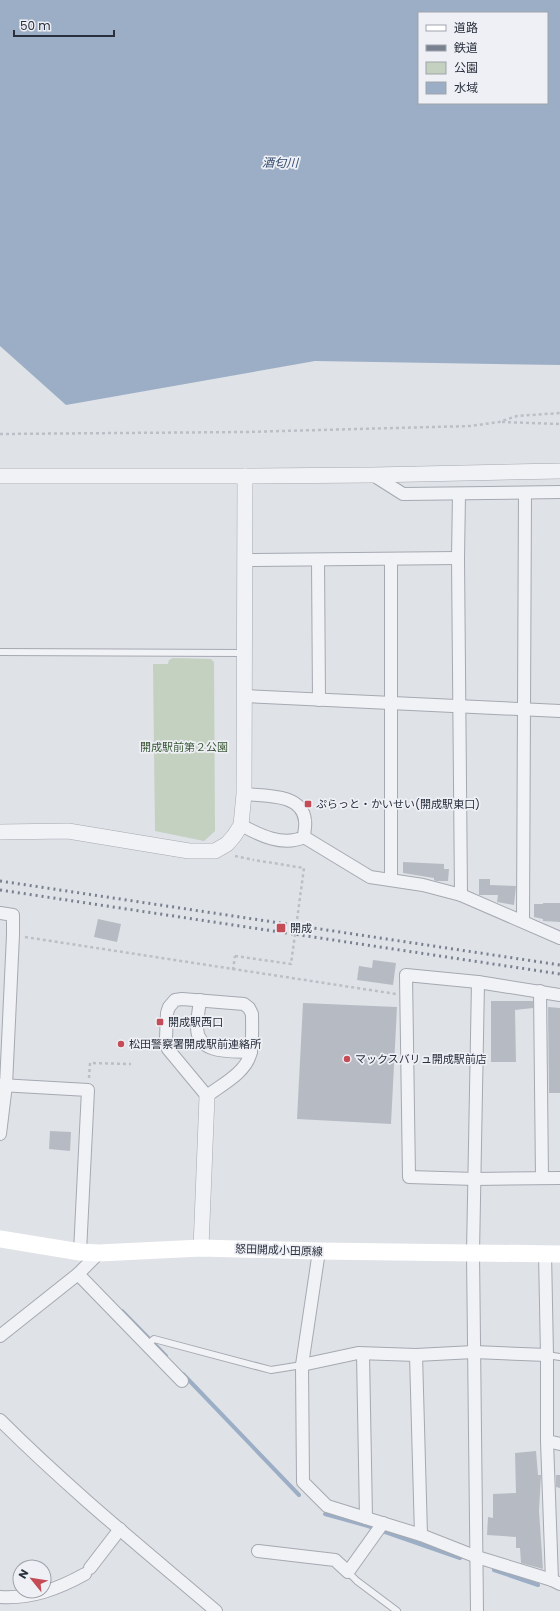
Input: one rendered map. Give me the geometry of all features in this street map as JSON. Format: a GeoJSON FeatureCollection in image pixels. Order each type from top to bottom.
{"type":"FeatureCollection","features":[{"type":"Feature","properties":{"kind":"main road","name":"怒田開成小田原線"},"geometry":{"type":"LineString","coordinates":[[0,1239],[80,1252],[99,1253],[201,1248],[318,1251],[552,1253]]}},
{"type":"Feature","properties":{"kind":"street"},"geometry":{"type":"LineString","coordinates":[[0,476],[372,475],[560,471]]}},
{"type":"Feature","properties":{"kind":"street"},"geometry":{"type":"LineString","coordinates":[[372,475],[403,494],[560,492]]}},
{"type":"Feature","properties":{"kind":"street"},"geometry":{"type":"LineString","coordinates":[[0,832],[68,831],[189,851],[214,851],[227,844],[234,836],[241,825],[244,794],[245,476]]}},
{"type":"Feature","properties":{"kind":"street"},"geometry":{"type":"LineString","coordinates":[[523,921],[525,493]]}},
{"type":"Feature","properties":{"kind":"street"},"geometry":{"type":"LineString","coordinates":[[459,494],[458,558],[461,896]]}},
{"type":"Feature","properties":{"kind":"street"},"geometry":{"type":"LineString","coordinates":[[245,560],[458,558]]}},
{"type":"Feature","properties":{"kind":"street"},"geometry":{"type":"LineString","coordinates":[[391,559],[391,880]]}},
{"type":"Feature","properties":{"kind":"street"},"geometry":{"type":"LineString","coordinates":[[318,560],[319,700]]}},
{"type":"Feature","properties":{"kind":"street"},"geometry":{"type":"LineString","coordinates":[[245,696],[560,711]]}},
{"type":"Feature","properties":{"kind":"street"},"geometry":{"type":"LineString","coordinates":[[244,794],[286,799],[300,807],[306,820],[304,837]]}},
{"type":"Feature","properties":{"kind":"street"},"geometry":{"type":"LineString","coordinates":[[241,825],[262,836],[285,841],[297,840],[304,837]]}},
{"type":"Feature","properties":{"kind":"street"},"geometry":{"type":"LineString","coordinates":[[304,837],[370,877],[423,885],[461,896],[560,938]]}},
{"type":"Feature","properties":{"kind":"street"},"geometry":{"type":"LineString","coordinates":[[0,913],[13,915],[0,1134]]}},
{"type":"Feature","properties":{"kind":"street"},"geometry":{"type":"LineString","coordinates":[[560,995],[478,982],[406,975],[409,1177],[475,1179],[560,1178]]}},
{"type":"Feature","properties":{"kind":"street"},"geometry":{"type":"LineString","coordinates":[[477,1611],[473,1253],[478,982]]}},
{"type":"Feature","properties":{"kind":"street"},"geometry":{"type":"LineString","coordinates":[[540,991],[542,1178]]}},
{"type":"Feature","properties":{"kind":"street"},"geometry":{"type":"LineString","coordinates":[[201,1248],[207,1096],[168,1049],[166,1038],[166,1018],[169,1007],[175,1000],[200,1000],[244,1004],[249,1008],[252,1014],[251,1052],[245,1066],[207,1096]]}},
{"type":"Feature","properties":{"kind":"street"},"geometry":{"type":"LineString","coordinates":[[200,1000],[197,1030],[202,1042],[213,1049],[251,1052]]}},
{"type":"Feature","properties":{"kind":"street"},"geometry":{"type":"LineString","coordinates":[[3,1085],[88,1090],[80,1252]]}},
{"type":"Feature","properties":{"kind":"street"},"geometry":{"type":"LineString","coordinates":[[318,1251],[302,1365],[303,1482],[326,1506],[421,1535],[477,1557],[556,1582],[547,1441],[547,1355],[552,1253]]}},
{"type":"Feature","properties":{"kind":"street"},"geometry":{"type":"LineString","coordinates":[[0,1336],[78,1274],[99,1253]]}},
{"type":"Feature","properties":{"kind":"street"},"geometry":{"type":"LineString","coordinates":[[78,1274],[151,1342],[182,1381]]}},
{"type":"Feature","properties":{"kind":"street"},"geometry":{"type":"LineString","coordinates":[[302,1365],[363,1354],[416,1355],[474,1352],[547,1355]]}},
{"type":"Feature","properties":{"kind":"street"},"geometry":{"type":"LineString","coordinates":[[363,1354],[366,1518]]}},
{"type":"Feature","properties":{"kind":"street"},"geometry":{"type":"LineString","coordinates":[[416,1355],[421,1535]]}},
{"type":"Feature","properties":{"kind":"street"},"geometry":{"type":"LineString","coordinates":[[0,1420],[23,1443],[120,1529],[216,1611]]}},
{"type":"Feature","properties":{"kind":"street"},"geometry":{"type":"LineString","coordinates":[[547,1441],[560,1444]]}},
{"type":"Feature","properties":{"kind":"street"},"geometry":{"type":"LineString","coordinates":[[258,1551],[335,1560],[348,1572],[382,1524]]}},
{"type":"Feature","properties":{"kind":"street"},"geometry":{"type":"LineString","coordinates":[[0,1597],[37,1595],[63,1586],[87,1571],[120,1529]]}},
{"type":"Feature","properties":{"kind":"lane"},"geometry":{"type":"LineString","coordinates":[[0,652],[245,652]]}},
{"type":"Feature","properties":{"kind":"lane"},"geometry":{"type":"LineString","coordinates":[[151,1342],[271,1370],[302,1365]]}},
{"type":"Feature","properties":{"kind":"lane"},"geometry":{"type":"LineString","coordinates":[[547,1355],[560,1357]]}},
{"type":"Feature","properties":{"kind":"lane"},"geometry":{"type":"LineString","coordinates":[[348,1572],[357,1581],[397,1611]]}},
{"type":"Feature","properties":{"kind":"path"},"geometry":{"type":"LineString","coordinates":[[499,422],[517,416],[560,413]]}},
{"type":"Feature","properties":{"kind":"path"},"geometry":{"type":"LineString","coordinates":[[0,434],[350,430],[470,426],[499,422],[560,424]]}},
{"type":"Feature","properties":{"kind":"path"},"geometry":{"type":"LineString","coordinates":[[233,970],[235,956],[291,964],[304,868],[254,860]]}},
{"type":"Feature","properties":{"kind":"path"},"geometry":{"type":"LineString","coordinates":[[13,935],[406,996]]}},
{"type":"Feature","properties":{"kind":"path"},"geometry":{"type":"LineString","coordinates":[[89,1081],[90,1063],[131,1064]]}},
{"type":"Feature","properties":{"kind":"green space","name":"開成駅前第２公園"},"geometry":{"type":"Polygon","coordinates":[[[173,658],[211,659],[214,662],[215,831],[204,841],[155,831],[153,664],[168,664],[169,660],[173,658]]]}},
{"type":"Feature","properties":{"kind":"water","name":"酒匂川"},"geometry":{"type":"Polygon","coordinates":[[[0,0],[560,0],[560,365],[315,361],[66,405],[0,346],[0,0]]]}},
{"type":"Feature","properties":{"kind":"building"},"geometry":{"type":"Polygon","coordinates":[[[403,862],[444,864],[444,869],[449,869],[448,881],[436,881],[434,878],[403,873],[403,862]]]}},
{"type":"Feature","properties":{"kind":"building"},"geometry":{"type":"Polygon","coordinates":[[[479,879],[490,879],[490,885],[516,886],[514,905],[497,902],[498,895],[479,895],[479,879]]]}},
{"type":"Feature","properties":{"kind":"building"},"geometry":{"type":"Polygon","coordinates":[[[560,903],[560,922],[543,921],[543,919],[534,917],[534,904],[560,903]]]}},
{"type":"Feature","properties":{"kind":"building"},"geometry":{"type":"Polygon","coordinates":[[[98,919],[121,924],[117,942],[94,937],[98,919]]]}},
{"type":"Feature","properties":{"kind":"building"},"geometry":{"type":"Polygon","coordinates":[[[373,960],[396,963],[393,985],[357,980],[359,966],[372,968],[373,960]]]}},
{"type":"Feature","properties":{"kind":"building"},"geometry":{"type":"Polygon","coordinates":[[[491,1001],[533,1001],[533,1008],[515,1010],[516,1062],[491,1062],[491,1001]]]}},
{"type":"Feature","properties":{"kind":"building"},"geometry":{"type":"Polygon","coordinates":[[[303,1003],[397,1007],[391,1124],[297,1119],[303,1003]]]}},
{"type":"Feature","properties":{"kind":"building"},"geometry":{"type":"Polygon","coordinates":[[[548,1007],[560,1008],[560,1093],[549,1093],[548,1007]]]}},
{"type":"Feature","properties":{"kind":"building"},"geometry":{"type":"Polygon","coordinates":[[[50,1131],[71,1132],[70,1151],[49,1149],[50,1131]]]}},
{"type":"Feature","properties":{"kind":"building"},"geometry":{"type":"Polygon","coordinates":[[[536,1451],[538,1475],[541,1475],[539,1511],[543,1569],[521,1563],[520,1548],[516,1548],[516,1537],[487,1535],[488,1517],[493,1518],[493,1494],[516,1493],[515,1453],[536,1451]]]}},
{"type":"Feature","properties":{"kind":"building"},"geometry":{"type":"Polygon","coordinates":[[[556,1475],[560,1475],[560,1488],[556,1487],[556,1475]]]}},
{"type":"Feature","properties":{"kind":"waterway"},"geometry":{"type":"LineString","coordinates":[[122,1311],[166,1356]]}},
{"type":"Feature","properties":{"kind":"waterway"},"geometry":{"type":"LineString","coordinates":[[183,1374],[299,1495]]}},
{"type":"Feature","properties":{"kind":"waterway"},"geometry":{"type":"LineString","coordinates":[[325,1514],[368,1526],[460,1558]]}},
{"type":"Feature","properties":{"kind":"waterway"},"geometry":{"type":"LineString","coordinates":[[494,1570],[538,1585]]}},
{"type":"Feature","properties":{"kind":"railway"},"geometry":{"type":"LineString","coordinates":[[0,881],[560,965]]}},
{"type":"Feature","properties":{"kind":"railway"},"geometry":{"type":"LineString","coordinates":[[0,890],[560,974]]}},
{"type":"Feature","properties":{"kind":"place","name":"ぷらっと・かいせい(開成駅東口)"},"geometry":{"type":"Point","coordinates":[308,804]}},
{"type":"Feature","properties":{"kind":"place","name":"開成"},"geometry":{"type":"Point","coordinates":[281,928]}},
{"type":"Feature","properties":{"kind":"place","name":"開成駅西口"},"geometry":{"type":"Point","coordinates":[160,1022]}},
{"type":"Feature","properties":{"kind":"place","name":"松田警察署開成駅前連絡所"},"geometry":{"type":"Point","coordinates":[121,1044]}},
{"type":"Feature","properties":{"kind":"place","name":"マックスバリュ開成駅前店"},"geometry":{"type":"Point","coordinates":[347,1059]}}]}
